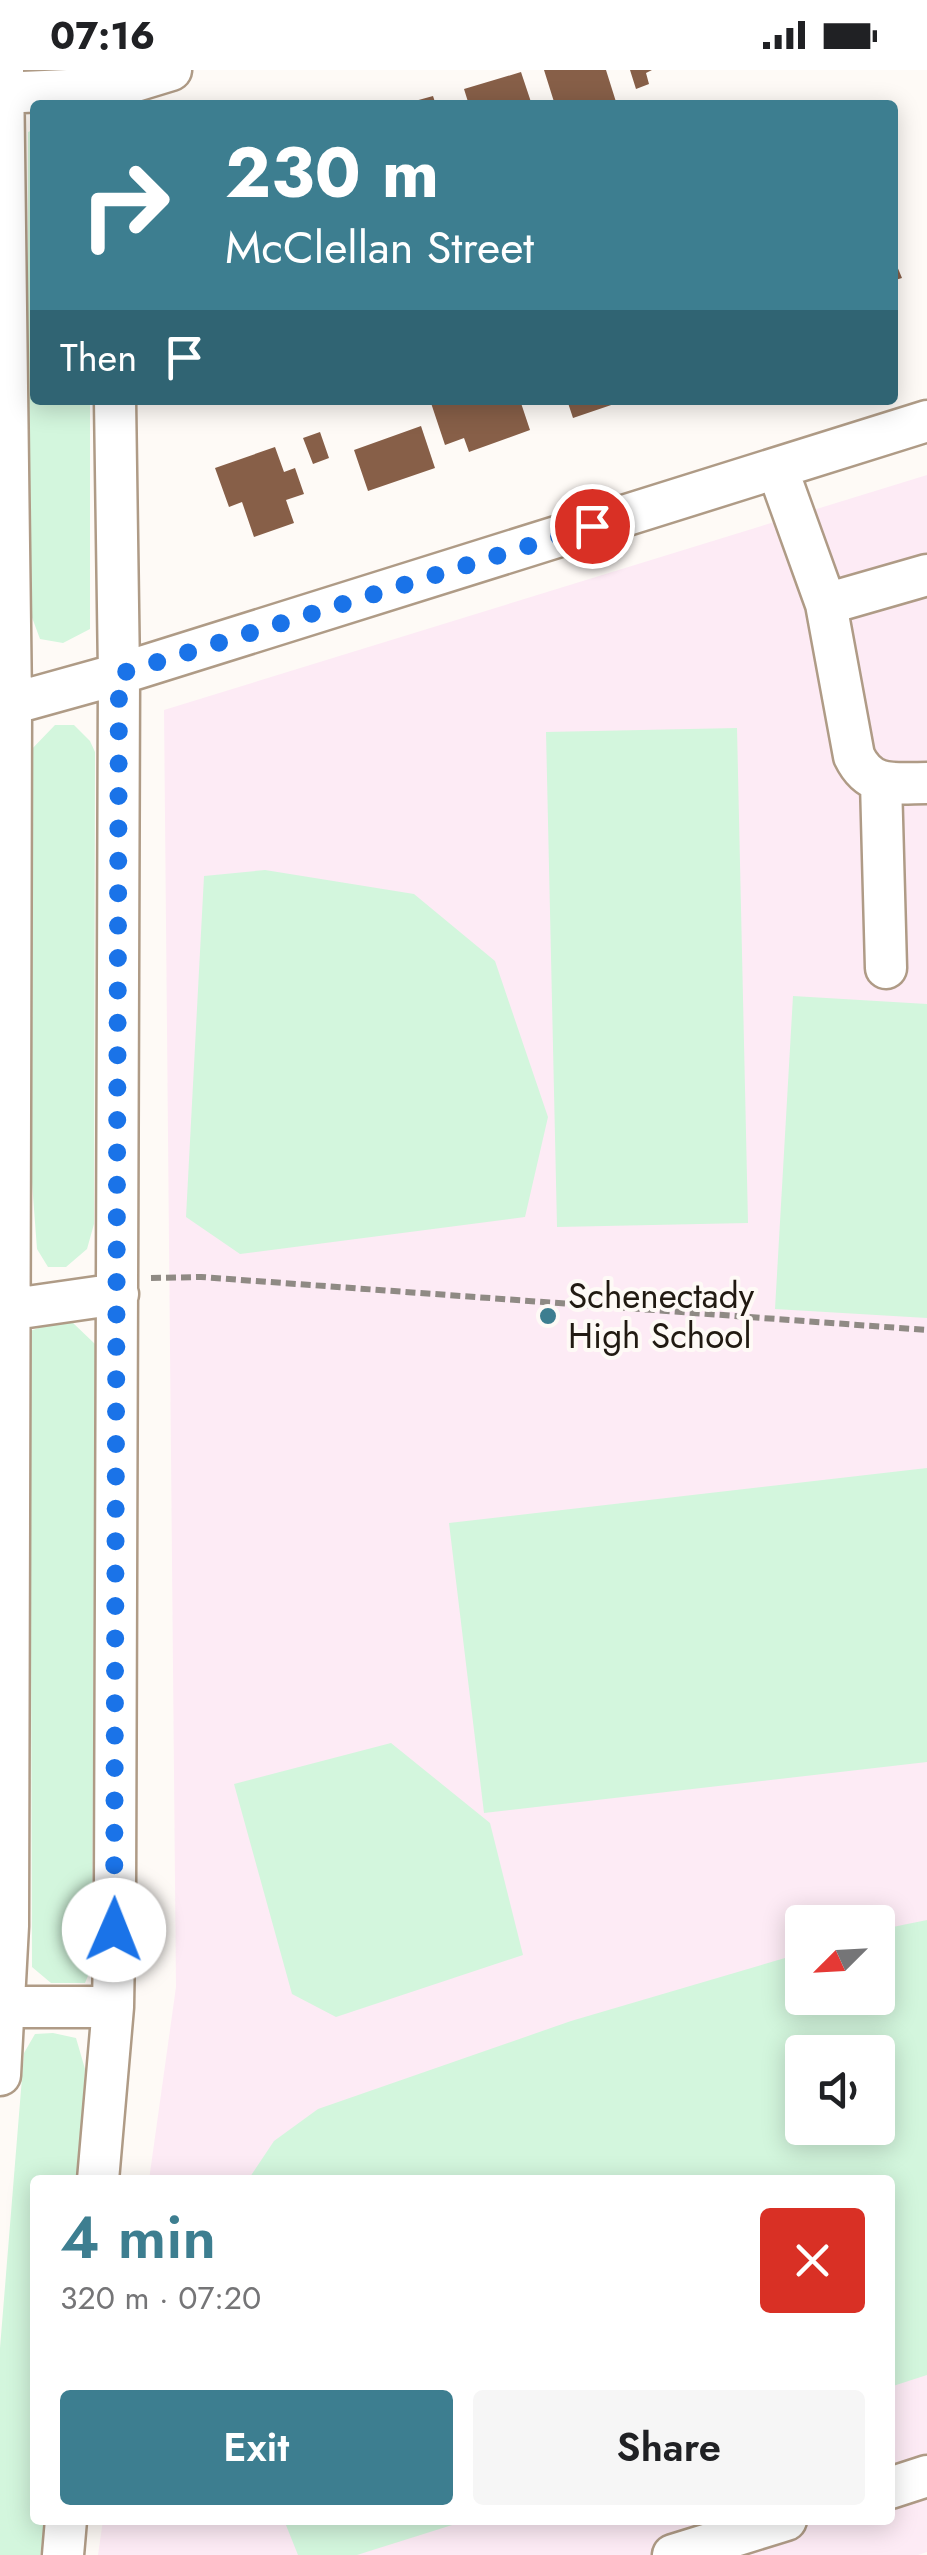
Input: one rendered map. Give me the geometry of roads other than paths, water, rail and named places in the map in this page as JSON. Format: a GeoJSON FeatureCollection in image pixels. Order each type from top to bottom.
{"type":"FeatureCollection","features":[{"type":"Feature","properties":{"kind":"street"},"geometry":{"type":"LineString","coordinates":[[0,2074],[5,2007],[2,85],[112,88],[171,70]]}},
{"type":"Feature","properties":{"kind":"street"},"geometry":{"type":"LineString","coordinates":[[98,2175],[113,2007],[131,1286],[115,405]]}},
{"type":"Feature","properties":{"kind":"street"},"geometry":{"type":"LineString","coordinates":[[5,706],[119,674],[927,421]]}},
{"type":"Feature","properties":{"kind":"street"},"geometry":{"type":"LineString","coordinates":[[778,468],[826,604],[854,756],[862,773],[881,782],[927,783]]}},
{"type":"Feature","properties":{"kind":"street"},"geometry":{"type":"LineString","coordinates":[[826,604],[927,575]]}},
{"type":"Feature","properties":{"kind":"street"},"geometry":{"type":"LineString","coordinates":[[881,782],[886,968]]}},
{"type":"Feature","properties":{"kind":"street"},"geometry":{"type":"LineString","coordinates":[[4,1310],[131,1286]]}},
{"type":"Feature","properties":{"kind":"street"},"geometry":{"type":"LineString","coordinates":[[5,2007],[113,2007]]}},
{"type":"Feature","properties":{"kind":"street"},"geometry":{"type":"LineString","coordinates":[[895,2486],[927,2476]]}},
{"type":"Feature","properties":{"kind":"street"},"geometry":{"type":"LineString","coordinates":[[62,2555],[65,2525]]}},
{"type":"Feature","properties":{"kind":"street"},"geometry":{"type":"LineString","coordinates":[[674,2555],[770,2525]]}},
{"type":"Feature","properties":{"kind":"place","name":"Schenectady High School"},"geometry":{"type":"Point","coordinates":[548,1316]}}]}
